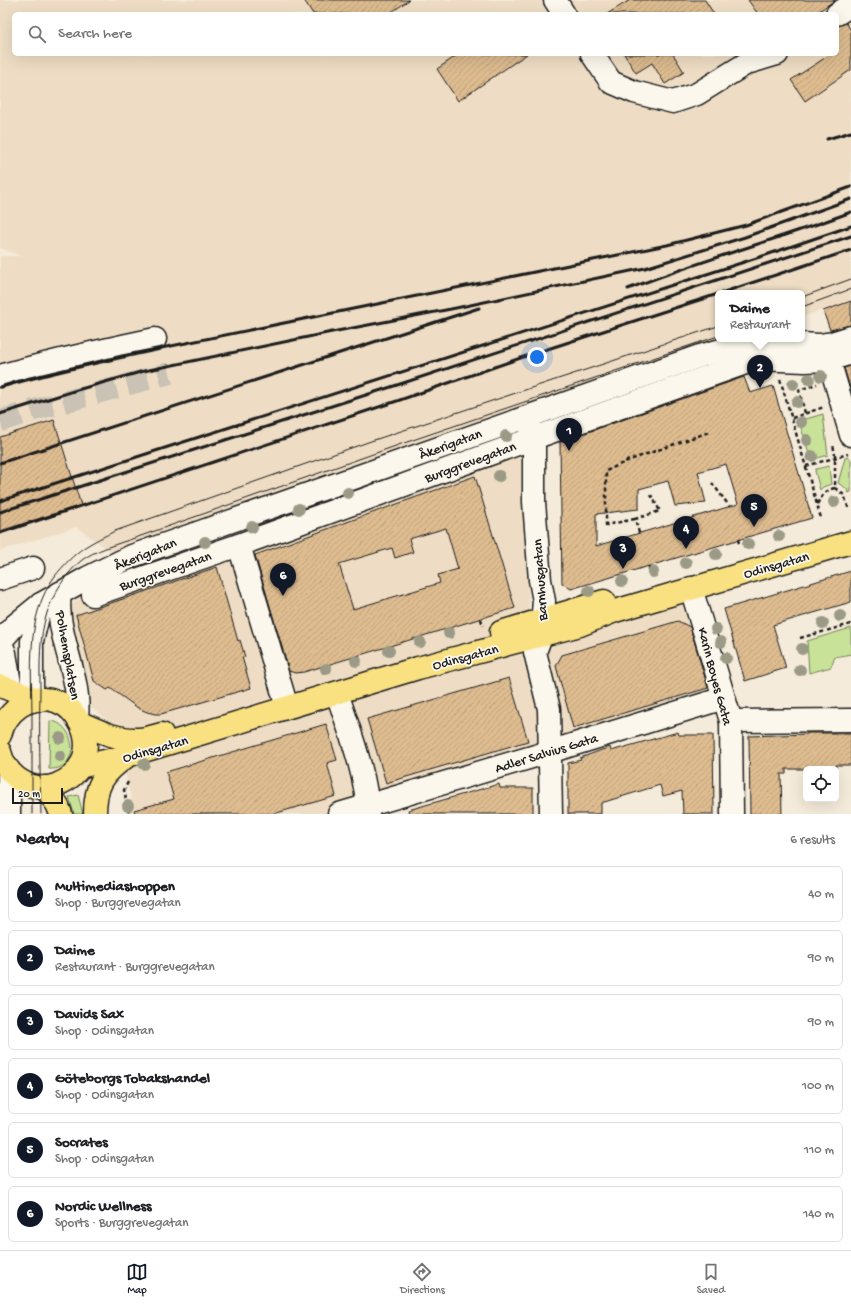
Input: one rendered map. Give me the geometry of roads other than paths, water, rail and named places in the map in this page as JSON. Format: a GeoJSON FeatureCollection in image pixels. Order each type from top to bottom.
{"type":"FeatureCollection","features":[{"type":"Feature","properties":{"kind":"main road","name":"Odinsgatan"},"geometry":{"type":"LineString","coordinates":[[77,770],[337,693],[542,628],[850,519]]}},
{"type":"Feature","properties":{"kind":"main road","name":"Odinsgatan"},"geometry":{"type":"LineString","coordinates":[[79,720],[110,735],[138,739],[173,732],[284,697],[542,628],[580,625],[616,611],[691,588],[851,542]]}},
{"type":"Feature","properties":{"kind":"main road"},"geometry":{"type":"LineString","coordinates":[[5,688],[34,699]]}},
{"type":"Feature","properties":{"kind":"main road","name":"Polhemsplatsen"},"geometry":{"type":"LineString","coordinates":[[34,699],[49,700],[58,703],[71,710],[79,720],[85,734],[86,745],[84,757],[77,770]]}},
{"type":"Feature","properties":{"kind":"main road"},"geometry":{"type":"LineString","coordinates":[[1,726],[15,710],[34,699]]}},
{"type":"Feature","properties":{"kind":"main road"},"geometry":{"type":"LineString","coordinates":[[94,814],[96,793],[102,779],[112,767],[128,756]]}},
{"type":"Feature","properties":{"kind":"main road"},"geometry":{"type":"LineString","coordinates":[[4,761],[19,780],[36,786],[52,786],[61,783],[77,770],[94,814]]}},
{"type":"Feature","properties":{"kind":"main road"},"geometry":{"type":"LineString","coordinates":[[44,786],[57,804],[61,814]]}},
{"type":"Feature","properties":{"kind":"street"},"geometry":{"type":"LineString","coordinates":[[554,0],[563,12]]}},
{"type":"Feature","properties":{"kind":"street"},"geometry":{"type":"LineString","coordinates":[[839,13],[851,5]]}},
{"type":"Feature","properties":{"kind":"street"},"geometry":{"type":"LineString","coordinates":[[593,56],[611,82],[634,92],[673,102],[697,94],[747,63],[770,56]]}},
{"type":"Feature","properties":{"kind":"street","name":"Åkerigatan"},"geometry":{"type":"LineString","coordinates":[[0,642],[14,626],[40,604],[86,578],[132,556],[700,356],[734,346],[760,342],[819,345],[851,338]]}},
{"type":"Feature","properties":{"kind":"street"},"geometry":{"type":"LineString","coordinates":[[0,376],[80,355],[155,339]]}},
{"type":"Feature","properties":{"kind":"street","name":"Burggrevegatan"},"geometry":{"type":"LineString","coordinates":[[93,594],[239,545],[757,359],[805,361],[829,360],[851,353]]}},
{"type":"Feature","properties":{"kind":"street"},"geometry":{"type":"LineString","coordinates":[[829,360],[828,398],[842,438]]}},
{"type":"Feature","properties":{"kind":"street","name":"Barnhusgatan"},"geometry":{"type":"LineString","coordinates":[[527,416],[534,438],[534,502],[540,580],[544,601],[542,628],[535,652],[549,710],[551,814]]}},
{"type":"Feature","properties":{"kind":"street"},"geometry":{"type":"LineString","coordinates":[[239,545],[284,697]]}},
{"type":"Feature","properties":{"kind":"street"},"geometry":{"type":"LineString","coordinates":[[0,579],[33,568]]}},
{"type":"Feature","properties":{"kind":"street","name":"Karin Boyes Gata"},"geometry":{"type":"LineString","coordinates":[[691,588],[731,721],[732,814]]}},
{"type":"Feature","properties":{"kind":"street","name":"Polhemsplatsen"},"geometry":{"type":"LineString","coordinates":[[60,593],[61,626],[77,691],[79,720]]}},
{"type":"Feature","properties":{"kind":"street"},"geometry":{"type":"LineString","coordinates":[[34,699],[32,641],[40,604]]}},
{"type":"Feature","properties":{"kind":"street"},"geometry":{"type":"LineString","coordinates":[[0,642],[5,653],[5,688]]}},
{"type":"Feature","properties":{"kind":"street"},"geometry":{"type":"LineString","coordinates":[[337,693],[363,777],[368,809]]}},
{"type":"Feature","properties":{"kind":"street","name":"Adler Salvius Gata"},"geometry":{"type":"LineString","coordinates":[[339,814],[368,809],[724,698]]}},
{"type":"Feature","properties":{"kind":"street"},"geometry":{"type":"LineString","coordinates":[[731,721],[851,720]]}},
{"type":"Feature","properties":{"kind":"street"},"geometry":{"type":"LineString","coordinates":[[4,761],[9,814]]}},
{"type":"Feature","properties":{"kind":"tunnel"},"geometry":{"type":"LineString","coordinates":[[0,421],[34,410],[170,373]]}},
{"type":"Feature","properties":{"kind":"tram line"},"geometry":{"type":"LineString","coordinates":[[805,296],[851,279]]}},
{"type":"Feature","properties":{"kind":"tram line"},"geometry":{"type":"LineString","coordinates":[[805,306],[851,289]]}},
{"type":"Feature","properties":{"kind":"tram line"},"geometry":{"type":"LineString","coordinates":[[32,814],[31,663],[35,626],[39,608],[45,592],[58,572],[81,550],[115,531],[371,441],[715,327]]}},
{"type":"Feature","properties":{"kind":"tram line"},"geometry":{"type":"LineString","coordinates":[[41,814],[40,651],[44,622],[56,591],[65,577],[82,560],[100,550],[407,442],[715,337]]}},
{"type":"Feature","properties":{"kind":"railway"},"geometry":{"type":"LineString","coordinates":[[827,139],[851,132]]}},
{"type":"Feature","properties":{"kind":"railway"},"geometry":{"type":"LineString","coordinates":[[0,387],[26,379],[122,356],[667,245],[746,225],[851,187]]}},
{"type":"Feature","properties":{"kind":"railway"},"geometry":{"type":"LineString","coordinates":[[0,414],[144,371],[645,268],[745,237],[851,199]]}},
{"type":"Feature","properties":{"kind":"railway"},"geometry":{"type":"LineString","coordinates":[[628,289],[851,212]]}},
{"type":"Feature","properties":{"kind":"railway"},"geometry":{"type":"LineString","coordinates":[[0,501],[766,255],[851,226]]}},
{"type":"Feature","properties":{"kind":"railway"},"geometry":{"type":"LineString","coordinates":[[0,512],[391,387],[851,236]]}},
{"type":"Feature","properties":{"kind":"railway"},"geometry":{"type":"LineString","coordinates":[[730,290],[851,250]]}},
{"type":"Feature","properties":{"kind":"railway"},"geometry":{"type":"LineString","coordinates":[[0,533],[397,401],[532,354],[715,295]]}},
{"type":"Feature","properties":{"kind":"railway"},"geometry":{"type":"LineString","coordinates":[[0,463],[479,308]]}},
{"type":"Feature","properties":{"kind":"place","name":"Daime"},"geometry":{"type":"Point","coordinates":[760,388]}},
{"type":"Feature","properties":{"kind":"place","name":"Multimediashoppen"},"geometry":{"type":"Point","coordinates":[569,451]}},
{"type":"Feature","properties":{"kind":"place","name":"Socrates"},"geometry":{"type":"Point","coordinates":[754,527]}},
{"type":"Feature","properties":{"kind":"place","name":"Göteborgs Tobakshandel"},"geometry":{"type":"Point","coordinates":[686,549]}},
{"type":"Feature","properties":{"kind":"place","name":"Davids Sax"},"geometry":{"type":"Point","coordinates":[623,569]}},
{"type":"Feature","properties":{"kind":"place","name":"Nordic Wellness"},"geometry":{"type":"Point","coordinates":[283,596]}}]}
